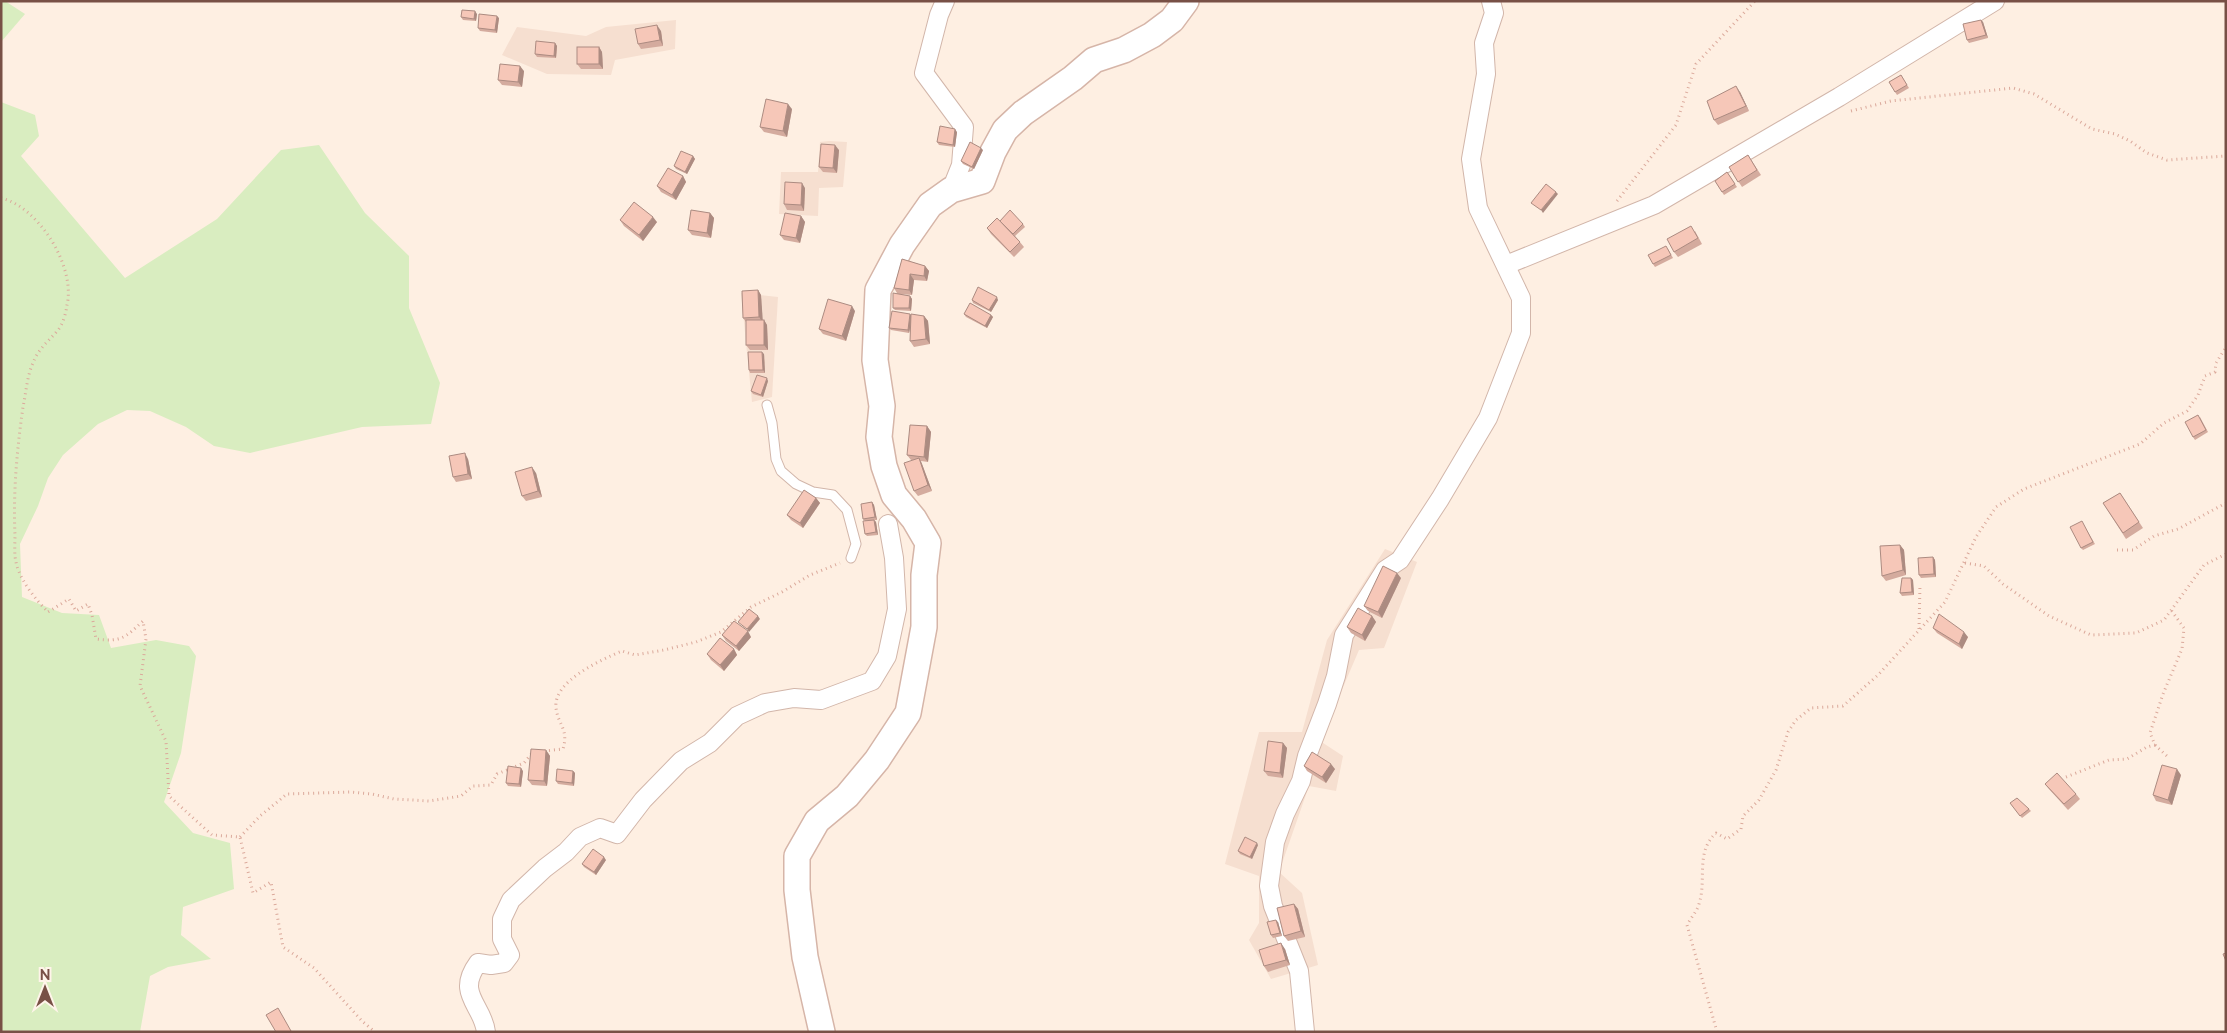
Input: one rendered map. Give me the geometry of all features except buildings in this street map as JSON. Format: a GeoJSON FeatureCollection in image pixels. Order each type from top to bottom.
{"type":"FeatureCollection","features":[{"type":"Feature","properties":{"kind":"street"},"geometry":{"type":"LineString","coordinates":[[945,1],[939,15],[924,73],[964,127],[961,165],[951,190]]}},
{"type":"Feature","properties":{"kind":"street"},"geometry":{"type":"LineString","coordinates":[[822,1032],[805,957],[797,890],[797,856],[817,821],[847,796],[876,760],[908,713],[924,627],[924,575],[928,543],[914,519],[894,495],[884,466],[879,437],[882,406],[874,360],[878,290],[902,244],[930,205],[951,190],[982,181],[993,152],[1005,130],[1023,113],[1073,78],[1094,60],[1124,50],[1152,35],[1172,20],[1186,1]]}},
{"type":"Feature","properties":{"kind":"street"},"geometry":{"type":"LineString","coordinates":[[1305,1032],[1298,971],[1273,906],[1269,886],[1275,842],[1285,814],[1301,781],[1307,756],[1327,704],[1336,676],[1344,635],[1385,570],[1400,560],[1488,418],[1520,332],[1521,298],[1478,208],[1471,159],[1486,74],[1484,43],[1494,13],[1491,1]]}},
{"type":"Feature","properties":{"kind":"street"},"geometry":{"type":"LineString","coordinates":[[1506,265],[1654,205],[1840,97],[1995,1]]}},
{"type":"Feature","properties":{"kind":"street"},"geometry":{"type":"LineString","coordinates":[[486,1032],[471,1001],[469,983],[473,970],[478,963],[491,965],[504,963],[510,955],[502,939],[502,919],[511,900],[544,868],[566,852],[580,837],[600,828],[618,834],[643,800],[681,761],[710,743],[737,716],[765,703],[794,698],[821,700],[872,681],[887,656],[897,609],[894,558],[888,524]]}},
{"type":"Feature","properties":{"kind":"lane"},"geometry":{"type":"LineString","coordinates":[[766,405],[772,423],[776,459],[781,471],[796,484],[813,492],[833,496],[847,510],[856,544],[851,558]]}},
{"type":"Feature","properties":{"kind":"path"},"geometry":{"type":"LineString","coordinates":[[1596,228],[1676,125],[1696,64],[1755,1]]}},
{"type":"Feature","properties":{"kind":"path"},"geometry":{"type":"LineString","coordinates":[[1845,112],[1891,101],[2012,88],[2034,94],[2092,129],[2115,134],[2130,141],[2147,153],[2167,160],[2226,156]]}},
{"type":"Feature","properties":{"kind":"path"},"geometry":{"type":"LineString","coordinates":[[1,198],[14,201],[31,215],[51,239],[66,271],[68,304],[60,329],[41,347],[33,363],[26,390],[20,429],[14,510],[16,563],[33,597],[48,612],[69,599],[76,611],[88,604],[96,639],[112,641],[126,638],[143,621],[146,639],[140,686],[166,741],[170,796],[212,835],[240,837]]}},
{"type":"Feature","properties":{"kind":"path"},"geometry":{"type":"LineString","coordinates":[[1717,1032],[1687,925],[1699,905],[1702,864],[1708,840],[1716,833],[1727,839],[1741,829],[1743,816],[1759,800],[1776,770],[1788,732],[1796,720],[1811,708],[1843,706],[1878,674],[1945,602],[1976,537],[1996,507],[2024,489],[2140,444],[2164,423],[2187,411],[2198,395],[2205,376],[2215,372],[2216,363],[2226,347]]}},
{"type":"Feature","properties":{"kind":"path"},"geometry":{"type":"LineString","coordinates":[[2117,550],[2133,550],[2154,536],[2178,528],[2226,503]]}},
{"type":"Feature","properties":{"kind":"path"},"geometry":{"type":"LineString","coordinates":[[1965,563],[1984,566],[2003,584],[2049,616],[2091,635],[2136,634],[2164,620],[2204,565],[2226,554]]}},
{"type":"Feature","properties":{"kind":"path"},"geometry":{"type":"LineString","coordinates":[[240,837],[260,816],[287,794],[350,792],[394,799],[429,801],[462,796],[473,786],[491,785],[496,774],[524,762],[531,752],[563,749],[566,738],[556,708],[561,688],[592,664],[622,651],[634,655],[664,650],[696,642],[721,632],[751,607],[782,592],[810,575],[851,558]]}},
{"type":"Feature","properties":{"kind":"path"},"geometry":{"type":"LineString","coordinates":[[1919,630],[1920,584]]}},
{"type":"Feature","properties":{"kind":"path"},"geometry":{"type":"LineString","coordinates":[[2169,758],[2155,745],[2150,733],[2163,694],[2182,649],[2184,628],[2171,610]]}},
{"type":"Feature","properties":{"kind":"path"},"geometry":{"type":"LineString","coordinates":[[2066,777],[2109,760],[2128,760],[2148,747],[2155,745]]}},
{"type":"Feature","properties":{"kind":"path"},"geometry":{"type":"LineString","coordinates":[[240,837],[253,893],[271,882],[283,947],[314,968],[375,1032]]}},
{"type":"Feature","properties":{"kind":"shaded area"},"geometry":{"type":"Polygon","coordinates":[[[676,20],[675,49],[615,60],[611,75],[547,74],[502,55],[517,27],[586,36],[606,27],[676,20]]]}},
{"type":"Feature","properties":{"kind":"shaded area"},"geometry":{"type":"Polygon","coordinates":[[[820,142],[847,142],[843,187],[819,188],[818,216],[779,214],[781,172],[818,172],[820,142]]]}},
{"type":"Feature","properties":{"kind":"shaded area"},"geometry":{"type":"Polygon","coordinates":[[[741,293],[778,297],[772,397],[752,402],[741,293]]]}},
{"type":"Feature","properties":{"kind":"shaded area"},"geometry":{"type":"Polygon","coordinates":[[[1385,549],[1417,562],[1384,648],[1359,650],[1320,741],[1343,756],[1336,791],[1309,786],[1279,872],[1302,893],[1318,965],[1271,979],[1249,940],[1259,923],[1259,876],[1225,864],[1259,732],[1302,732],[1327,640],[1385,549]]]}},
{"type":"Feature","properties":{"kind":"green space"},"geometry":{"type":"Polygon","coordinates":[[[1,1],[5,1],[25,14],[1,42],[1,1]]]}},
{"type":"Feature","properties":{"kind":"green space"},"geometry":{"type":"Polygon","coordinates":[[[1,102],[35,115],[39,136],[21,156],[125,278],[217,219],[281,150],[319,145],[365,213],[409,256],[409,308],[440,383],[431,424],[362,427],[250,453],[214,446],[186,427],[150,411],[127,410],[98,424],[63,455],[48,478],[38,506],[20,544],[22,597],[62,613],[99,615],[111,648],[156,640],[189,646],[196,656],[181,753],[164,802],[193,833],[230,843],[234,889],[183,907],[181,935],[211,959],[168,967],[150,976],[140,1032],[1,1032],[1,102]]]}}]}
